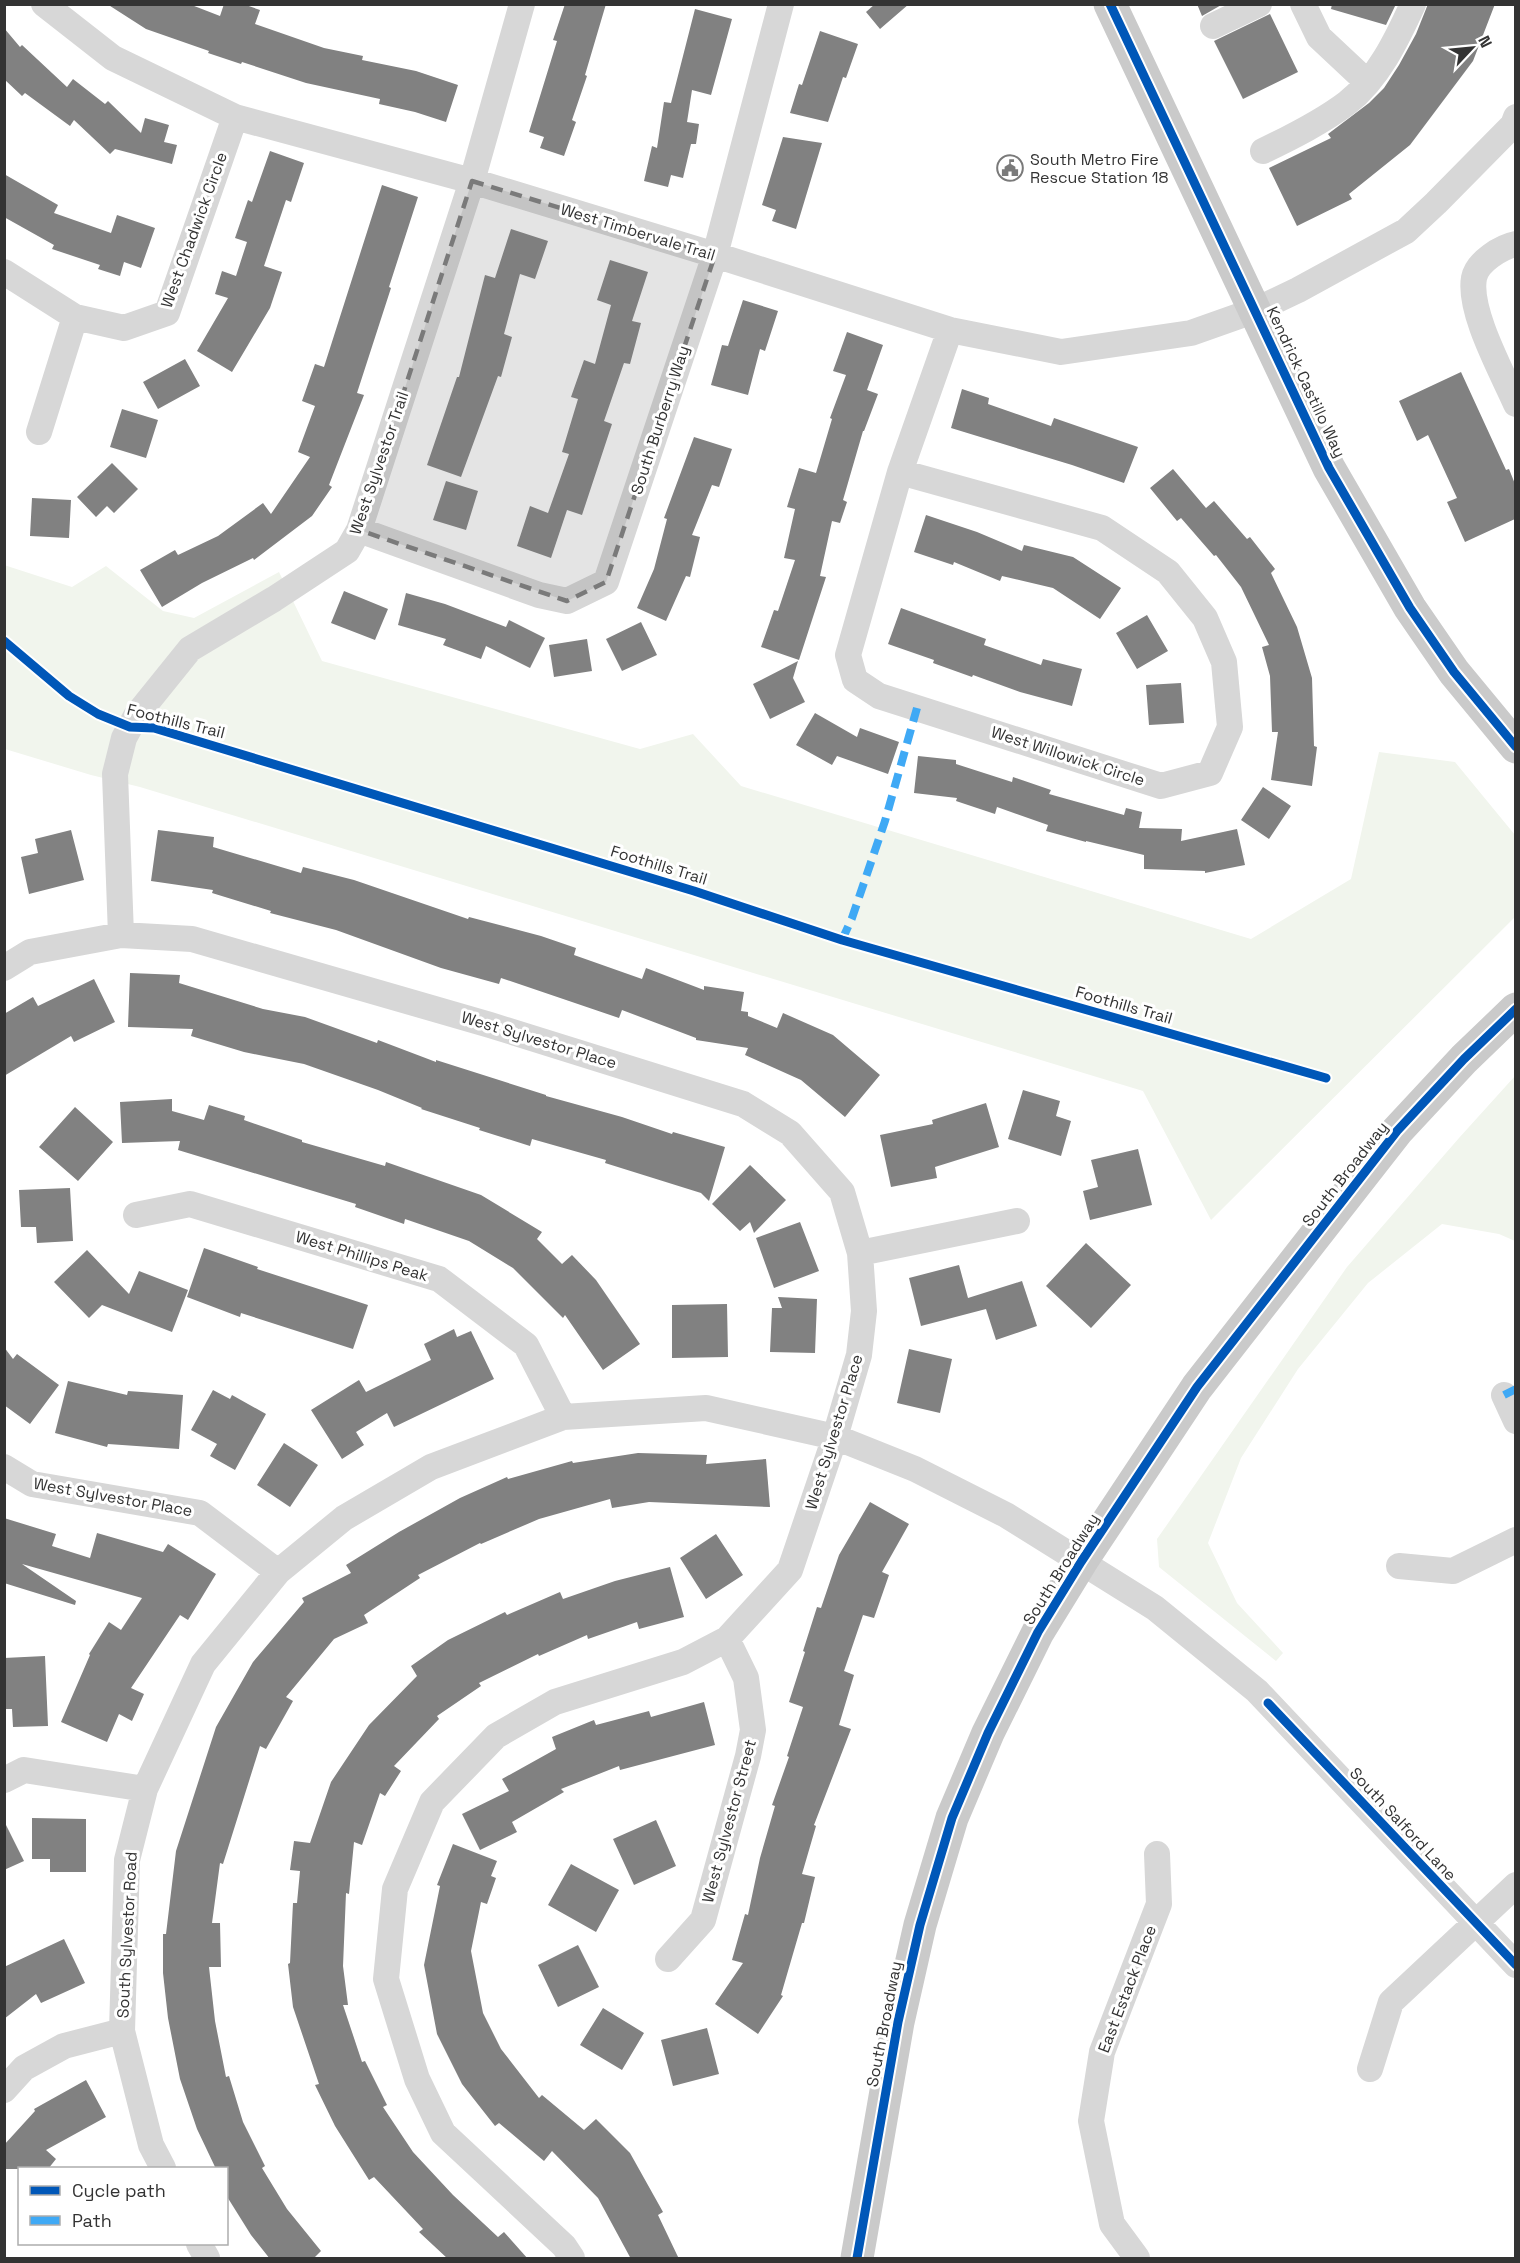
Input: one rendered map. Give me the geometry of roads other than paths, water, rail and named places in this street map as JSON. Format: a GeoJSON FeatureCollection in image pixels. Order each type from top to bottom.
{"type":"FeatureCollection","features":[{"type":"Feature","properties":{"kind":"main road","name":"Kendrick Castillo Way"},"geometry":{"type":"LineString","coordinates":[[1110,4],[1329,468],[1410,608],[1454,672],[1515,747]]}},
{"type":"Feature","properties":{"kind":"main road","name":"South Broadway"},"geometry":{"type":"LineString","coordinates":[[857,2259],[898,2022],[920,1926],[952,1818],[988,1733],[1038,1632],[1081,1562],[1197,1387],[1394,1135],[1464,1059],[1515,1009]]}},
{"type":"Feature","properties":{"kind":"street","name":"West Timbervale Trail"},"geometry":{"type":"LineString","coordinates":[[44,4],[113,58],[235,117],[472,181],[950,330],[1061,352],[1191,333],[1256,310],[1298,290],[1406,231],[1513,125],[1515,117]]}},
{"type":"Feature","properties":{"kind":"street","name":"West Sylvestor Trail"},"geometry":{"type":"LineString","coordinates":[[121,935],[115,774],[124,738],[136,716],[190,649],[274,599],[347,551],[359,530],[472,181],[522,4]]}},
{"type":"Feature","properties":{"kind":"street","name":"South Burberry Way"},"geometry":{"type":"LineString","coordinates":[[359,530],[539,595],[567,601],[606,582],[715,255],[781,4]]}},
{"type":"Feature","properties":{"kind":"street"},"geometry":{"type":"LineString","coordinates":[[1213,26],[1259,4]]}},
{"type":"Feature","properties":{"kind":"street"},"geometry":{"type":"LineString","coordinates":[[1303,4],[1319,37],[1367,82]]}},
{"type":"Feature","properties":{"kind":"street"},"geometry":{"type":"LineString","coordinates":[[1263,151],[1296,135],[1348,103],[1380,66],[1397,39],[1413,4]]}},
{"type":"Feature","properties":{"kind":"street","name":"West Chadwick Circle"},"geometry":{"type":"LineString","coordinates":[[4,272],[75,317],[124,328],[167,313],[235,117]]}},
{"type":"Feature","properties":{"kind":"street"},"geometry":{"type":"LineString","coordinates":[[1515,244],[1495,253],[1484,263],[1474,275],[1473,290],[1481,323],[1515,404]]}},
{"type":"Feature","properties":{"kind":"street"},"geometry":{"type":"LineString","coordinates":[[39,432],[75,317]]}},
{"type":"Feature","properties":{"kind":"street","name":"West Willowick Circle"},"geometry":{"type":"LineString","coordinates":[[900,472],[1102,528],[1168,572],[1205,618],[1224,662],[1230,727],[1210,773],[1161,786],[879,696],[855,680],[848,655],[900,472],[950,330]]}},
{"type":"Feature","properties":{"kind":"street","name":"West Sylvestor Place"},"geometry":{"type":"LineString","coordinates":[[4,968],[30,952],[121,935],[192,939],[490,1025],[743,1104],[790,1134],[842,1192],[860,1253],[864,1311],[859,1355],[835,1437],[790,1570],[727,1639],[683,1662],[555,1702],[496,1736],[432,1802],[395,1889],[386,1979],[422,2090],[443,2133],[564,2246],[572,2259]]}},
{"type":"Feature","properties":{"kind":"street","name":"West Phillips Peak"},"geometry":{"type":"LineString","coordinates":[[136,1215],[190,1204],[439,1279],[526,1345],[563,1417]]}},
{"type":"Feature","properties":{"kind":"street"},"geometry":{"type":"LineString","coordinates":[[860,1253],[1017,1221]]}},
{"type":"Feature","properties":{"kind":"street"},"geometry":{"type":"LineString","coordinates":[[1504,1395],[1515,1421]]}},
{"type":"Feature","properties":{"kind":"street","name":"South Sylvestor Road"},"geometry":{"type":"LineString","coordinates":[[162,2167],[151,2145],[122,2031],[127,1860],[146,1789],[203,1664],[278,1572],[344,1518],[431,1467],[563,1417],[706,1408],[835,1437],[915,1469],[1006,1515],[1081,1562]]}},
{"type":"Feature","properties":{"kind":"street","name":"West Sylvestor Place"},"geometry":{"type":"LineString","coordinates":[[4,1467],[32,1484],[200,1513],[278,1572]]}},
{"type":"Feature","properties":{"kind":"street"},"geometry":{"type":"LineString","coordinates":[[1399,1566],[1453,1571],[1515,1540]]}},
{"type":"Feature","properties":{"kind":"street","name":"South Salford Lane"},"geometry":{"type":"LineString","coordinates":[[1081,1562],[1155,1608],[1257,1691],[1515,1965]]}},
{"type":"Feature","properties":{"kind":"street","name":"West Sylvestor Street"},"geometry":{"type":"LineString","coordinates":[[668,1959],[703,1920],[753,1730],[746,1678],[727,1639]]}},
{"type":"Feature","properties":{"kind":"street"},"geometry":{"type":"LineString","coordinates":[[4,1780],[24,1770],[146,1789]]}},
{"type":"Feature","properties":{"kind":"street","name":"East Estack Place"},"geometry":{"type":"LineString","coordinates":[[1137,2259],[1112,2224],[1091,2121],[1102,2052],[1159,1904],[1157,1854]]}},
{"type":"Feature","properties":{"kind":"street"},"geometry":{"type":"LineString","coordinates":[[1370,2069],[1391,2002],[1515,1885]]}},
{"type":"Feature","properties":{"kind":"street"},"geometry":{"type":"LineString","coordinates":[[4,2090],[24,2068],[63,2046],[122,2031]]}},
{"type":"Feature","properties":{"kind":"street"},"geometry":{"type":"LineString","coordinates":[[200,2245],[207,2259]]}},
{"type":"Feature","properties":{"kind":"place","name":"South Metro Fire Rescue Station 18"},"geometry":{"type":"Point","coordinates":[1010,168]}}]}
